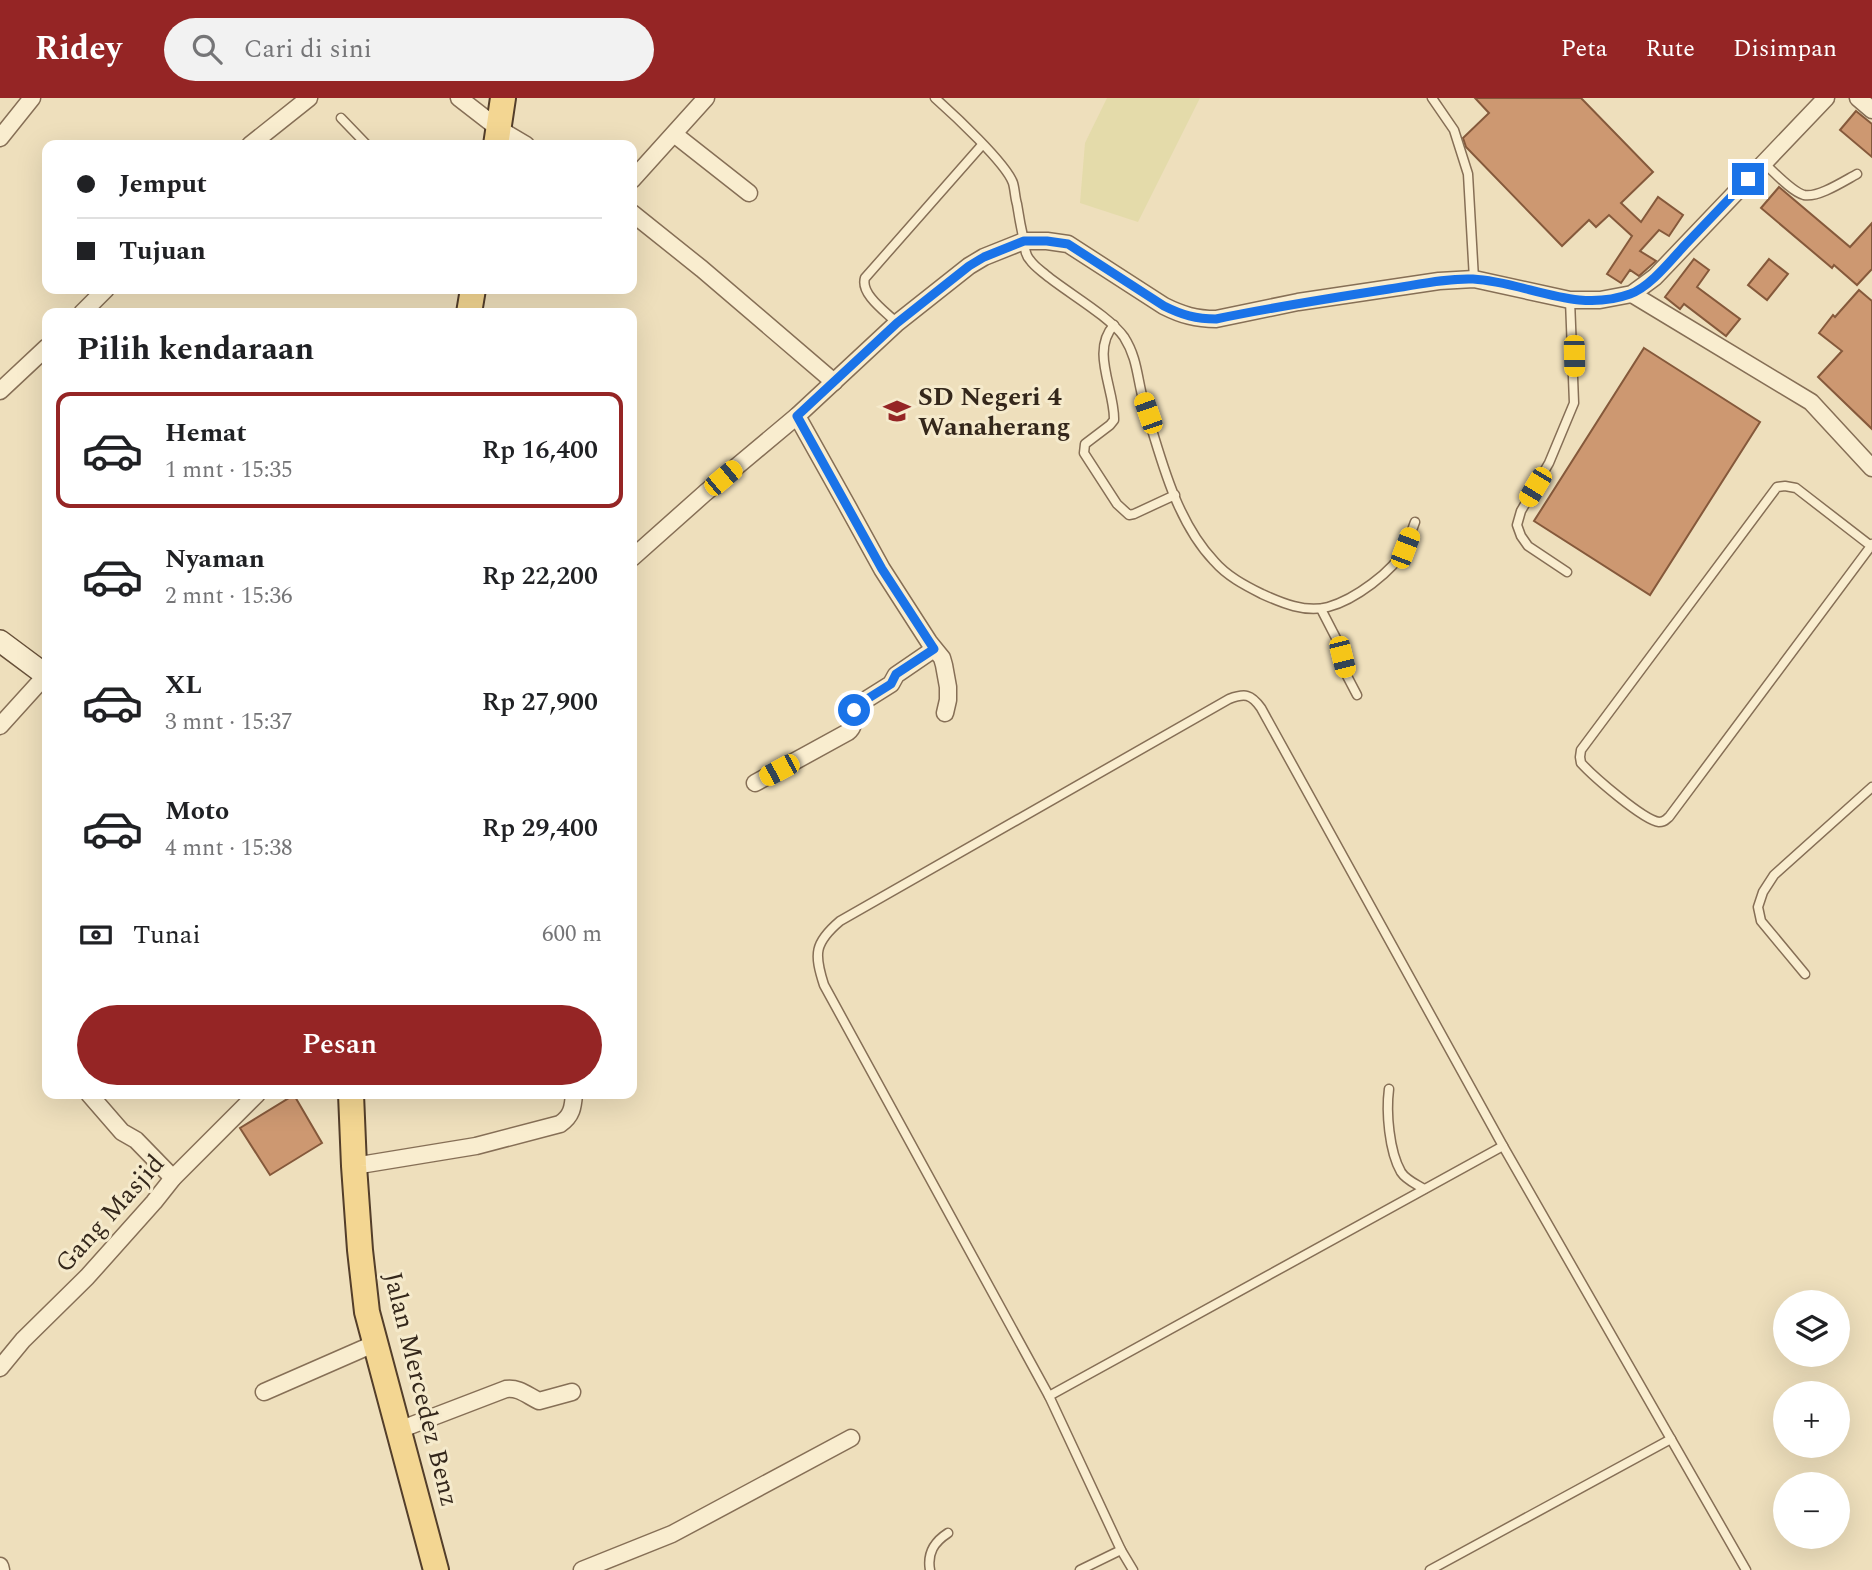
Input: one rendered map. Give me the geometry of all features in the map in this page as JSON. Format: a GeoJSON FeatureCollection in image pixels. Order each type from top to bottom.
{"type":"FeatureCollection","features":[{"type":"Feature","properties":{"kind":"main road"},"geometry":{"type":"LineString","coordinates":[[498,137],[503,98]]}},
{"type":"Feature","properties":{"kind":"main road","name":"Jalan Mercedez Benz"},"geometry":{"type":"LineString","coordinates":[[351,1099],[360,1250],[367,1312],[436,1570]]}},
{"type":"Feature","properties":{"kind":"street"},"geometry":{"type":"LineString","coordinates":[[0,138],[32,98]]}},
{"type":"Feature","properties":{"kind":"street"},"geometry":{"type":"LineString","coordinates":[[256,140],[309,98]]}},
{"type":"Feature","properties":{"kind":"street"},"geometry":{"type":"LineString","coordinates":[[459,98],[498,137]]}},
{"type":"Feature","properties":{"kind":"street"},"geometry":{"type":"LineString","coordinates":[[637,175],[706,98]]}},
{"type":"Feature","properties":{"kind":"street"},"geometry":{"type":"LineString","coordinates":[[637,554],[797,416],[897,323],[969,266],[1024,241],[1068,244],[1164,306],[1180,314],[1204,319],[1324,298],[1439,281],[1474,279],[1570,300],[1600,300],[1632,294],[1655,277],[1826,98]]}},
{"type":"Feature","properties":{"kind":"street"},"geometry":{"type":"LineString","coordinates":[[1857,98],[1872,110]]}},
{"type":"Feature","properties":{"kind":"street"},"geometry":{"type":"LineString","coordinates":[[674,134],[749,193]]}},
{"type":"Feature","properties":{"kind":"street"},"geometry":{"type":"LineString","coordinates":[[637,217],[834,382]]}},
{"type":"Feature","properties":{"kind":"street"},"geometry":{"type":"LineString","coordinates":[[87,308],[101,294]]}},
{"type":"Feature","properties":{"kind":"street"},"geometry":{"type":"LineString","coordinates":[[1632,294],[1811,402],[1872,467]]}},
{"type":"Feature","properties":{"kind":"street"},"geometry":{"type":"LineString","coordinates":[[0,391],[42,352]]}},
{"type":"Feature","properties":{"kind":"street"},"geometry":{"type":"LineString","coordinates":[[797,416],[882,569],[944,665],[948,700],[945,713]]}},
{"type":"Feature","properties":{"kind":"street"},"geometry":{"type":"LineString","coordinates":[[0,641],[42,671]]}},
{"type":"Feature","properties":{"kind":"street"},"geometry":{"type":"LineString","coordinates":[[755,783],[848,732],[854,724],[856,706],[891,684],[896,674],[934,649]]}},
{"type":"Feature","properties":{"kind":"street"},"geometry":{"type":"LineString","coordinates":[[0,726],[42,680]]}},
{"type":"Feature","properties":{"kind":"street"},"geometry":{"type":"LineString","coordinates":[[93,1099],[122,1132],[136,1140],[173,1178]]}},
{"type":"Feature","properties":{"kind":"street","name":"Gang Masjid"},"geometry":{"type":"LineString","coordinates":[[0,1368],[23,1340],[87,1277],[173,1178],[252,1099]]}},
{"type":"Feature","properties":{"kind":"street"},"geometry":{"type":"LineString","coordinates":[[354,1166],[476,1146],[560,1124],[568,1119],[573,1099]]}},
{"type":"Feature","properties":{"kind":"street"},"geometry":{"type":"LineString","coordinates":[[264,1392],[376,1343]]}},
{"type":"Feature","properties":{"kind":"street"},"geometry":{"type":"LineString","coordinates":[[399,1430],[506,1389],[520,1390],[539,1401],[572,1392]]}},
{"type":"Feature","properties":{"kind":"street"},"geometry":{"type":"LineString","coordinates":[[582,1570],[672,1534],[851,1437]]}},
{"type":"Feature","properties":{"kind":"lane"},"geometry":{"type":"LineString","coordinates":[[935,98],[1002,166],[1013,182],[1028,258],[1061,288],[1114,326],[1129,346],[1137,365],[1143,400],[1175,495],[1200,544],[1227,574],[1245,586],[1285,604],[1321,609],[1336,605],[1352,597],[1391,566],[1405,548],[1415,522]]}},
{"type":"Feature","properties":{"kind":"lane"},"geometry":{"type":"LineString","coordinates":[[1432,98],[1454,130],[1468,174],[1474,279]]}},
{"type":"Feature","properties":{"kind":"lane"},"geometry":{"type":"LineString","coordinates":[[341,118],[363,140]]}},
{"type":"Feature","properties":{"kind":"lane"},"geometry":{"type":"LineString","coordinates":[[897,323],[866,293],[864,278],[982,145]]}},
{"type":"Feature","properties":{"kind":"lane"},"geometry":{"type":"LineString","coordinates":[[1764,163],[1805,195],[1818,193],[1857,174]]}},
{"type":"Feature","properties":{"kind":"lane"},"geometry":{"type":"LineString","coordinates":[[1567,572],[1528,546],[1517,525],[1521,511],[1549,463],[1574,403],[1570,300]]}},
{"type":"Feature","properties":{"kind":"lane"},"geometry":{"type":"LineString","coordinates":[[1114,326],[1107,334],[1104,348],[1114,420],[1085,444],[1084,453],[1117,504],[1129,515],[1175,495]]}},
{"type":"Feature","properties":{"kind":"lane"},"geometry":{"type":"LineString","coordinates":[[1777,487],[1796,488],[1872,545],[1664,821],[1647,817],[1581,763],[1581,751],[1777,487]]}},
{"type":"Feature","properties":{"kind":"lane"},"geometry":{"type":"LineString","coordinates":[[1321,609],[1337,640],[1346,674],[1357,695]]}},
{"type":"Feature","properties":{"kind":"lane"},"geometry":{"type":"LineString","coordinates":[[1133,1570],[1121,1550],[1049,1396],[824,985],[817,957],[826,933],[840,921],[1229,699],[1241,695],[1256,700],[1261,708],[1503,1146],[1746,1570]]}},
{"type":"Feature","properties":{"kind":"lane"},"geometry":{"type":"LineString","coordinates":[[1805,974],[1761,921],[1758,907],[1763,892],[1774,875],[1872,787]]}},
{"type":"Feature","properties":{"kind":"lane"},"geometry":{"type":"LineString","coordinates":[[1389,1089],[1388,1120],[1398,1164],[1407,1179],[1424,1189]]}},
{"type":"Feature","properties":{"kind":"lane"},"geometry":{"type":"LineString","coordinates":[[1049,1396],[1503,1146]]}},
{"type":"Feature","properties":{"kind":"lane"},"geometry":{"type":"LineString","coordinates":[[1430,1570],[1671,1439]]}},
{"type":"Feature","properties":{"kind":"lane"},"geometry":{"type":"LineString","coordinates":[[930,1570],[931,1551],[937,1540],[948,1533]]}},
{"type":"Feature","properties":{"kind":"lane"},"geometry":{"type":"LineString","coordinates":[[1080,1570],[1121,1550]]}},
{"type":"Feature","properties":{"kind":"shaded area"},"geometry":{"type":"Polygon","coordinates":[[[1107,98],[1200,98],[1138,222],[1080,203],[1085,143],[1107,98]]]}},
{"type":"Feature","properties":{"kind":"building"},"geometry":{"type":"Polygon","coordinates":[[[1475,98],[1581,98],[1653,172],[1621,203],[1641,222],[1658,197],[1683,215],[1669,236],[1659,230],[1640,251],[1656,261],[1639,276],[1630,270],[1621,283],[1607,274],[1632,236],[1609,215],[1596,227],[1589,220],[1562,246],[1466,147],[1463,138],[1489,113],[1475,98]]]}},
{"type":"Feature","properties":{"kind":"building"},"geometry":{"type":"Polygon","coordinates":[[[1856,111],[1872,124],[1872,157],[1840,130],[1856,111]]]}},
{"type":"Feature","properties":{"kind":"building"},"geometry":{"type":"Polygon","coordinates":[[[1779,187],[1850,247],[1872,223],[1872,269],[1857,285],[1834,265],[1832,268],[1761,208],[1779,187]]]}},
{"type":"Feature","properties":{"kind":"building"},"geometry":{"type":"Polygon","coordinates":[[[1694,259],[1709,270],[1697,287],[1740,319],[1726,336],[1684,304],[1680,309],[1665,297],[1694,259]]]}},
{"type":"Feature","properties":{"kind":"building"},"geometry":{"type":"Polygon","coordinates":[[[1769,259],[1788,274],[1767,300],[1748,285],[1769,259]]]}},
{"type":"Feature","properties":{"kind":"building"},"geometry":{"type":"Polygon","coordinates":[[[1859,290],[1872,301],[1872,429],[1818,377],[1842,351],[1819,333],[1859,290]]]}},
{"type":"Feature","properties":{"kind":"building"},"geometry":{"type":"Polygon","coordinates":[[[1644,348],[1760,422],[1650,595],[1534,521],[1644,348]]]}},
{"type":"Feature","properties":{"kind":"building"},"geometry":{"type":"Polygon","coordinates":[[[287,1099],[296,1099],[322,1143],[270,1175],[240,1128],[287,1099]]]}},
{"type":"Feature","properties":{"kind":"place","name":"SD Negeri 4 Wanaherang"},"geometry":{"type":"Point","coordinates":[897,411]}},
{"type":"Feature","properties":{"kind":"route"},"geometry":{"type":"LineString","coordinates":[[854,710],[856,706],[891,684],[896,674],[934,649],[882,569],[797,416],[897,323],[984,257],[1024,241],[1068,244],[1164,306],[1192,318],[1204,319],[1439,281],[1474,279],[1570,300],[1600,300],[1632,294],[1655,277],[1748,179]]}}]}
